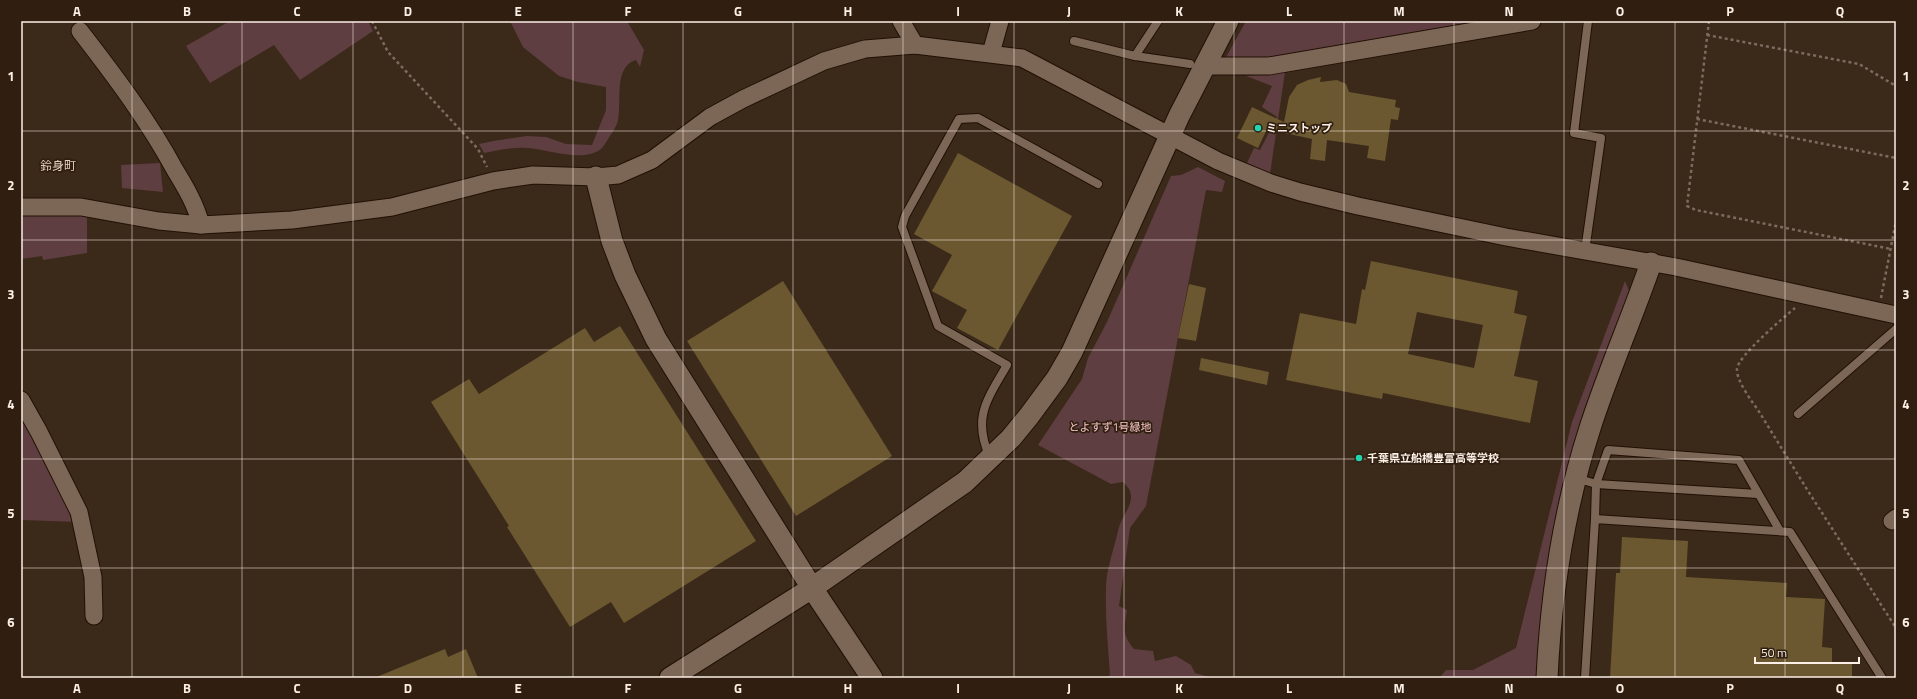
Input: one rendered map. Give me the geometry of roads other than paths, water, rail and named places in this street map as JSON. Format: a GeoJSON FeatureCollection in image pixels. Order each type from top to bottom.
{"type":"FeatureCollection","features":[{"type":"Feature","properties":{"kind":"street"},"geometry":{"type":"LineString","coordinates":[[902,21],[915,45]]}},
{"type":"Feature","properties":{"kind":"street"},"geometry":{"type":"LineString","coordinates":[[990,54],[1000,21]]}},
{"type":"Feature","properties":{"kind":"street"},"geometry":{"type":"LineString","coordinates":[[670,678],[812,588],[943,499],[990,459],[1029,416],[1057,378],[1072,352],[1170,136],[1197,65],[1228,21]]}},
{"type":"Feature","properties":{"kind":"street"},"geometry":{"type":"LineString","coordinates":[[1197,65],[1269,66],[1532,21]]}},
{"type":"Feature","properties":{"kind":"street"},"geometry":{"type":"LineString","coordinates":[[80,31],[123,86],[165,151],[197,208],[201,225]]}},
{"type":"Feature","properties":{"kind":"street"},"geometry":{"type":"LineString","coordinates":[[21,208],[81,207],[159,221],[201,225],[292,220],[392,207],[493,180],[533,175],[596,177],[618,175],[652,160],[710,117],[743,98],[824,62],[865,49],[915,45],[1022,58],[1245,174],[1300,192],[1506,237],[1651,263],[1896,314]]}},
{"type":"Feature","properties":{"kind":"street"},"geometry":{"type":"LineString","coordinates":[[596,177],[612,241],[639,307],[656,339],[812,588],[872,678]]}},
{"type":"Feature","properties":{"kind":"street"},"geometry":{"type":"LineString","coordinates":[[1547,678],[1554,592],[1564,526],[1576,478],[1590,428],[1651,263]]}},
{"type":"Feature","properties":{"kind":"street"},"geometry":{"type":"LineString","coordinates":[[21,400],[39,432],[79,512],[93,578],[94,616]]}},
{"type":"Feature","properties":{"kind":"lane"},"geometry":{"type":"LineString","coordinates":[[1135,56],[1158,21]]}},
{"type":"Feature","properties":{"kind":"lane"},"geometry":{"type":"LineString","coordinates":[[1585,251],[1601,138],[1574,133],[1588,21]]}},
{"type":"Feature","properties":{"kind":"lane"},"geometry":{"type":"LineString","coordinates":[[1074,41],[1135,56],[1197,65]]}},
{"type":"Feature","properties":{"kind":"lane"},"geometry":{"type":"LineString","coordinates":[[990,459],[985,446],[981,425],[985,405],[1007,365],[938,326],[902,227],[905,216],[959,119],[978,118],[1098,184]]}},
{"type":"Feature","properties":{"kind":"lane"},"geometry":{"type":"LineString","coordinates":[[1798,414],[1896,329]]}},
{"type":"Feature","properties":{"kind":"lane"},"geometry":{"type":"LineString","coordinates":[[1585,678],[1596,484],[1608,450],[1739,460],[1780,531]]}},
{"type":"Feature","properties":{"kind":"lane"},"geometry":{"type":"LineString","coordinates":[[1576,478],[1596,484],[1758,494]]}},
{"type":"Feature","properties":{"kind":"lane"},"geometry":{"type":"LineString","coordinates":[[1595,519],[1790,532],[1882,678]]}},
{"type":"Feature","properties":{"kind":"place","name":"ミニストップ"},"geometry":{"type":"Point","coordinates":[1258,128]}},
{"type":"Feature","properties":{"kind":"place","name":"千葉県立船橋豊富高等学校"},"geometry":{"type":"Point","coordinates":[1359,458]}},
{"type":"Feature","properties":{"kind":"district","name":"鈴身町"},"geometry":{"type":"Point","coordinates":[58,166]}},
{"type":"Feature","properties":{"kind":"park label","name":"とよすず1号緑地"},"geometry":{"type":"Point","coordinates":[1110,427]}}]}
